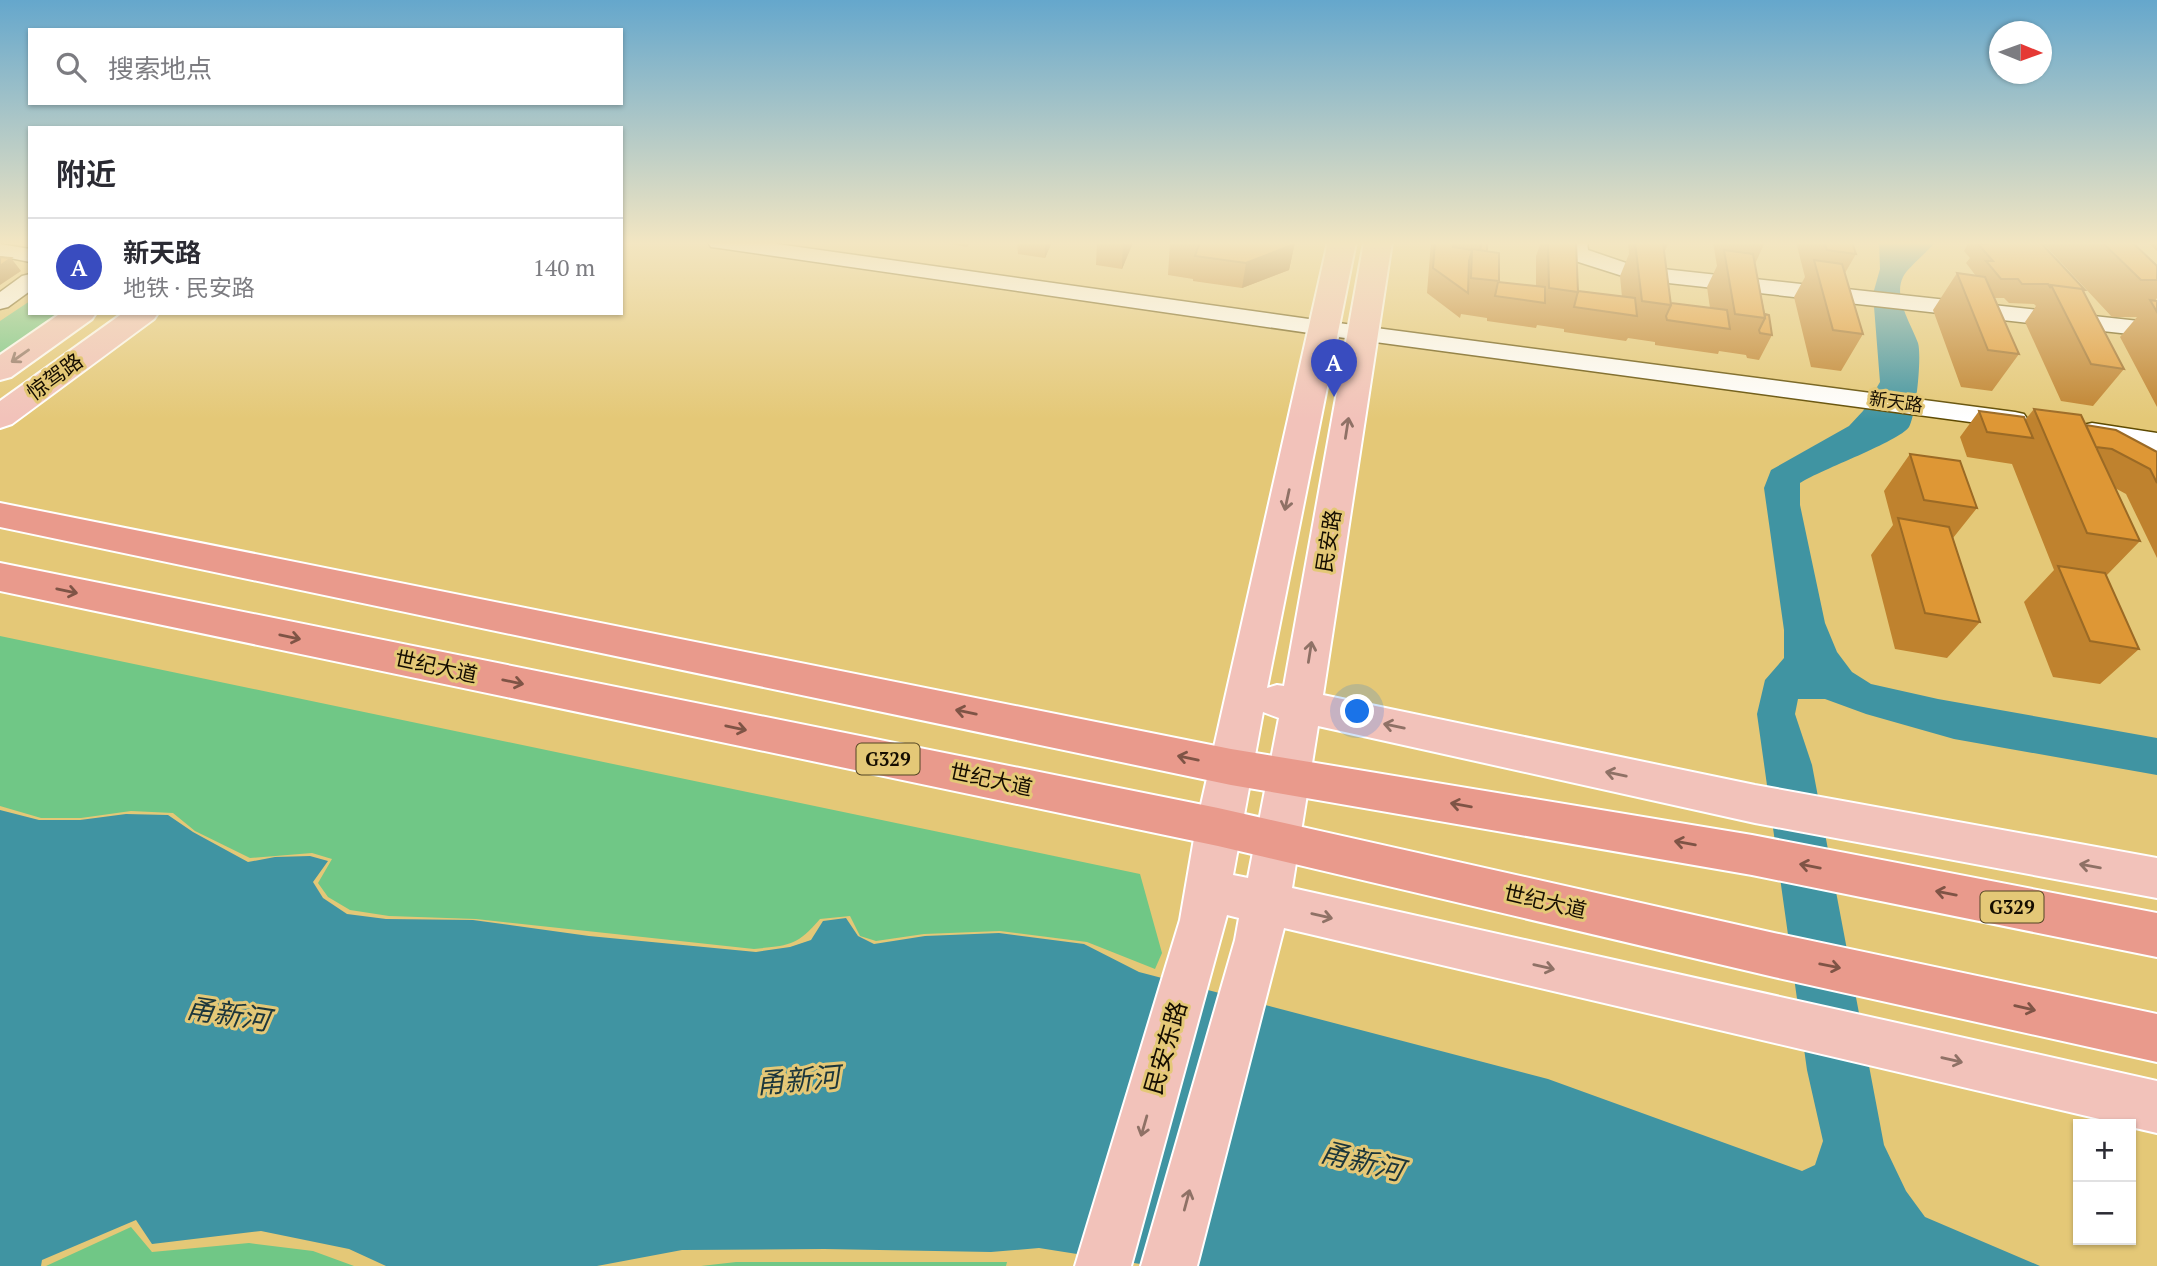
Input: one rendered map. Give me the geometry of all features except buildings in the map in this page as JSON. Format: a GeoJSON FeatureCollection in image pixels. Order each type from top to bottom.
{"type":"FeatureCollection","features":[{"type":"Feature","properties":{"kind":"highway"},"geometry":{"type":"LineString","coordinates":[[0,515],[1231,767],[1290,776]]}},
{"type":"Feature","properties":{"kind":"highway","name":"世纪大道"},"geometry":{"type":"LineString","coordinates":[[0,578],[1279,840],[1773,955],[1886,977],[2157,1038]]}},
{"type":"Feature","properties":{"kind":"highway","name":"G329"},"geometry":{"type":"LineString","coordinates":[[1290,776],[1752,855],[2157,935]]}},
{"type":"Feature","properties":{"kind":"main road"},"geometry":{"type":"LineString","coordinates":[[1218,827],[1329,301]]}},
{"type":"Feature","properties":{"kind":"main road","name":"民安路"},"geometry":{"type":"LineString","coordinates":[[1279,840],[1368,301]]}},
{"type":"Feature","properties":{"kind":"main road","name":"惊驾路"},"geometry":{"type":"LineString","coordinates":[[0,370],[78,315]]}},
{"type":"Feature","properties":{"kind":"main road","name":"惊驾路"},"geometry":{"type":"LineString","coordinates":[[0,417],[140,315]]}},
{"type":"Feature","properties":{"kind":"main road"},"geometry":{"type":"LineString","coordinates":[[1246,694],[1755,804],[2157,878]]}},
{"type":"Feature","properties":{"kind":"main road","name":"民安东路"},"geometry":{"type":"LineString","coordinates":[[1103,1266],[1206,905],[1218,827]]}},
{"type":"Feature","properties":{"kind":"main road"},"geometry":{"type":"LineString","coordinates":[[1169,1266],[1262,922],[1279,840]]}},
{"type":"Feature","properties":{"kind":"main road"},"geometry":{"type":"LineString","coordinates":[[1206,905],[1262,922],[1789,1023],[2157,1107]]}},
{"type":"Feature","properties":{"kind":"street","name":"新天路"},"geometry":{"type":"LineString","coordinates":[[1134,301],[1916,404],[2036,423]]}},
{"type":"Feature","properties":{"kind":"street"},"geometry":{"type":"LineString","coordinates":[[1880,301],[2157,330]]}},
{"type":"Feature","properties":{"kind":"street"},"geometry":{"type":"LineString","coordinates":[[2063,427],[2157,442]]}},
{"type":"Feature","properties":{"kind":"green space"},"geometry":{"type":"Polygon","coordinates":[[[28,302],[28,315],[60,315],[0,358],[0,321],[28,302]]]}},
{"type":"Feature","properties":{"kind":"green space"},"geometry":{"type":"Polygon","coordinates":[[[0,636],[1140,874],[1162,953],[1155,969],[1087,942],[1000,931],[924,934],[876,941],[860,936],[850,916],[820,919],[798,940],[776,947],[754,949],[476,919],[389,916],[350,910],[328,897],[318,883],[332,859],[312,853],[250,858],[195,831],[173,813],[131,811],[81,818],[41,818],[0,806],[0,636]]]}},
{"type":"Feature","properties":{"kind":"green space"},"geometry":{"type":"Polygon","coordinates":[[[131,1227],[152,1252],[249,1243],[313,1251],[354,1266],[46,1266],[131,1227]]]}},
{"type":"Feature","properties":{"kind":"green space"},"geometry":{"type":"Polygon","coordinates":[[[736,1262],[1007,1262],[1006,1266],[701,1266],[736,1262]]]}},
{"type":"Feature","properties":{"kind":"water","name":"甬新河"},"geometry":{"type":"Polygon","coordinates":[[[1874,301],[1902,301],[1919,350],[1916,399],[1909,427],[1890,440],[1800,483],[1800,505],[1825,623],[1837,652],[1852,672],[1871,684],[1938,699],[2157,738],[2157,775],[1954,739],[1866,714],[1825,699],[1798,699],[1795,714],[1812,765],[1884,1145],[1906,1191],[1925,1217],[2040,1266],[1153,1266],[1039,1248],[991,1252],[682,1250],[597,1266],[386,1266],[349,1249],[261,1231],[152,1244],[136,1220],[42,1260],[41,1266],[0,1266],[0,810],[39,820],[80,820],[126,814],[168,815],[248,862],[275,857],[310,856],[328,861],[313,882],[323,898],[347,914],[386,919],[473,920],[589,936],[756,952],[790,947],[811,940],[823,921],[846,918],[858,936],[874,944],[925,936],[999,933],[1084,944],[1139,972],[1548,1079],[1802,1171],[1815,1165],[1823,1141],[1807,1070],[1757,714],[1765,680],[1784,658],[1784,630],[1764,488],[1771,470],[1849,426],[1863,411],[1880,382],[1874,301]]]}},
{"type":"Feature","properties":{"kind":"place","name":"新天路"},"geometry":{"type":"Point","coordinates":[1334,397]}}]}
